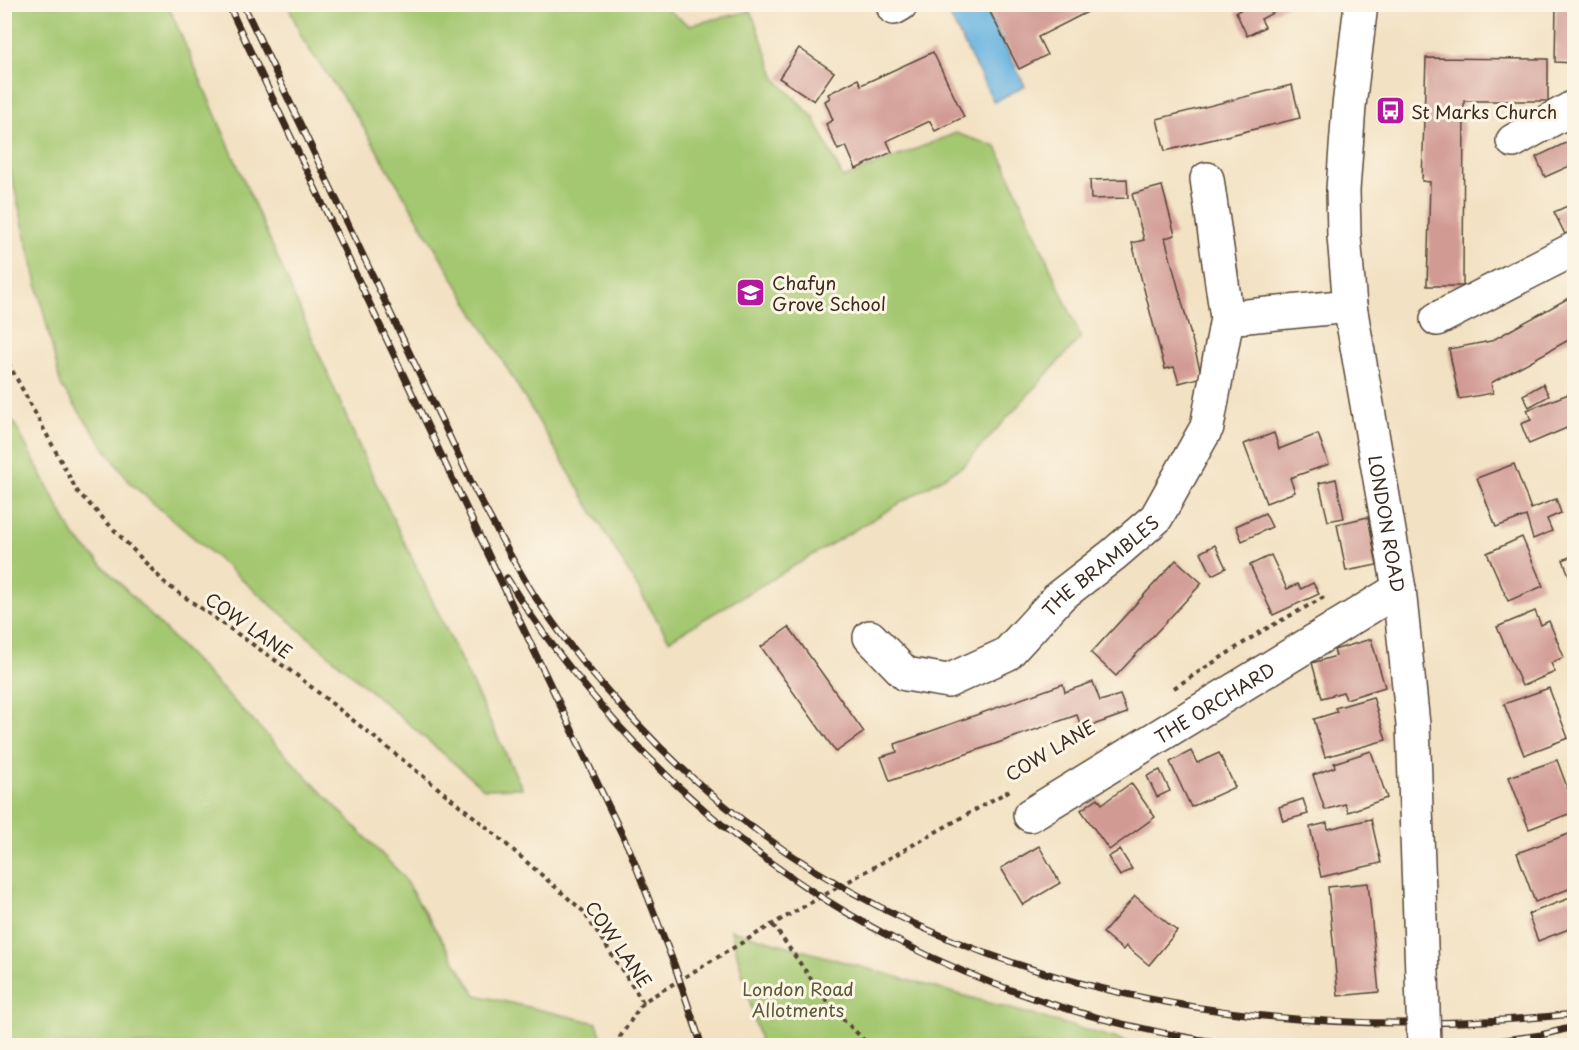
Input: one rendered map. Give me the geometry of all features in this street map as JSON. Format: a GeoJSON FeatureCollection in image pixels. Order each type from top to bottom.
{"type":"FeatureCollection","features":[{"type":"Feature","properties":{"kind":"main road","name":"LONDON ROAD"},"geometry":{"type":"LineString","coordinates":[[1361,4],[1349,106],[1343,190],[1344,236],[1350,306],[1399,589],[1413,725],[1424,1046]]}},
{"type":"Feature","properties":{"kind":"main road"},"geometry":{"type":"LineString","coordinates":[[1513,141],[1575,107]]}},
{"type":"Feature","properties":{"kind":"main road","name":"THE BRAMBLES"},"geometry":{"type":"LineString","coordinates":[[870,637],[906,674],[948,681],[1007,654],[1060,596],[1156,518],[1207,427],[1227,318],[1207,179]]}},
{"type":"Feature","properties":{"kind":"main road"},"geometry":{"type":"LineString","coordinates":[[1437,320],[1575,249]]}},
{"type":"Feature","properties":{"kind":"main road"},"geometry":{"type":"LineString","coordinates":[[1227,318],[1350,306]]}},
{"type":"Feature","properties":{"kind":"main road","name":"THE ORCHARD"},"geometry":{"type":"LineString","coordinates":[[1030,815],[1399,589]]}},
{"type":"Feature","properties":{"kind":"path","name":"COW LANE"},"geometry":{"type":"LineString","coordinates":[[4,355],[77,491],[166,584],[295,674],[483,824],[583,911],[643,1002],[773,924],[1018,785]]}},
{"type":"Feature","properties":{"kind":"path"},"geometry":{"type":"LineString","coordinates":[[1166,693],[1262,631],[1336,591]]}},
{"type":"Feature","properties":{"kind":"path"},"geometry":{"type":"LineString","coordinates":[[773,924],[831,1007],[870,1046]]}},
{"type":"Feature","properties":{"kind":"path"},"geometry":{"type":"LineString","coordinates":[[623,1046],[620,1037],[643,1002]]}},
{"type":"Feature","properties":{"kind":"green space"},"geometry":{"type":"Polygon","coordinates":[[[4,5],[168,5],[366,462],[522,788],[484,789],[129,482],[61,386],[5,148],[4,5]]]}},
{"type":"Feature","properties":{"kind":"green space","name":"Chafyn Grove School"},"geometry":{"type":"Polygon","coordinates":[[[288,5],[661,5],[689,25],[751,11],[776,79],[814,118],[843,178],[956,133],[997,147],[1081,337],[963,466],[669,640],[359,120],[304,42],[288,5]]]}},
{"type":"Feature","properties":{"kind":"green space"},"geometry":{"type":"Polygon","coordinates":[[[4,404],[74,536],[401,874],[476,995],[597,1023],[604,1045],[5,1045],[4,404]]]}},
{"type":"Feature","properties":{"kind":"green space","name":"London Road Allotments"},"geometry":{"type":"Polygon","coordinates":[[[731,930],[1139,1045],[761,1045],[731,930]]]}},
{"type":"Feature","properties":{"kind":"water"},"geometry":{"type":"Polygon","coordinates":[[[954,5],[984,5],[1025,86],[994,102],[946,9],[954,5]]]}},
{"type":"Feature","properties":{"kind":"building"},"geometry":{"type":"Polygon","coordinates":[[[986,4],[1022,4],[1023,8],[1030,4],[1103,4],[1038,37],[1047,55],[1019,69],[986,4]]]}},
{"type":"Feature","properties":{"kind":"building"},"geometry":{"type":"Polygon","coordinates":[[[1252,4],[1290,4],[1261,19],[1265,27],[1247,36],[1236,12],[1252,4]]]}},
{"type":"Feature","properties":{"kind":"building"},"geometry":{"type":"Polygon","coordinates":[[[1556,4],[1574,4],[1574,63],[1555,62],[1556,4]]]}},
{"type":"Feature","properties":{"kind":"building"},"geometry":{"type":"Polygon","coordinates":[[[799,48],[834,72],[814,101],[779,78],[799,48]]]}},
{"type":"Feature","properties":{"kind":"building"},"geometry":{"type":"Polygon","coordinates":[[[933,52],[964,117],[935,131],[930,121],[887,141],[892,152],[856,169],[846,146],[838,150],[826,124],[833,120],[825,101],[830,98],[828,94],[858,79],[861,85],[933,52]]]}},
{"type":"Feature","properties":{"kind":"building"},"geometry":{"type":"Polygon","coordinates":[[[1426,58],[1548,59],[1548,101],[1464,101],[1463,286],[1427,286],[1430,182],[1422,181],[1426,58]]]}},
{"type":"Feature","properties":{"kind":"building"},"geometry":{"type":"Polygon","coordinates":[[[1292,85],[1300,118],[1165,151],[1157,119],[1292,85]]]}},
{"type":"Feature","properties":{"kind":"building"},"geometry":{"type":"Polygon","coordinates":[[[1574,139],[1574,164],[1545,177],[1536,157],[1574,139]]]}},
{"type":"Feature","properties":{"kind":"building"},"geometry":{"type":"Polygon","coordinates":[[[1127,179],[1128,198],[1091,199],[1090,180],[1127,179]]]}},
{"type":"Feature","properties":{"kind":"building"},"geometry":{"type":"Polygon","coordinates":[[[1162,186],[1175,235],[1165,238],[1202,377],[1179,383],[1174,367],[1165,369],[1132,243],[1144,240],[1132,194],[1162,186]]]}},
{"type":"Feature","properties":{"kind":"building"},"geometry":{"type":"Polygon","coordinates":[[[1574,203],[1574,242],[1570,244],[1554,212],[1574,203]]]}},
{"type":"Feature","properties":{"kind":"building"},"geometry":{"type":"Polygon","coordinates":[[[1574,295],[1574,337],[1491,383],[1493,393],[1459,399],[1449,349],[1491,341],[1574,295]]]}},
{"type":"Feature","properties":{"kind":"building"},"geometry":{"type":"Polygon","coordinates":[[[1543,384],[1549,396],[1529,407],[1523,395],[1543,384]]]}},
{"type":"Feature","properties":{"kind":"building"},"geometry":{"type":"Polygon","coordinates":[[[1571,393],[1574,403],[1574,425],[1529,444],[1521,424],[1531,420],[1527,410],[1571,393]]]}},
{"type":"Feature","properties":{"kind":"building"},"geometry":{"type":"Polygon","coordinates":[[[1274,433],[1279,449],[1318,434],[1329,464],[1290,478],[1295,492],[1266,503],[1244,444],[1274,433]]]}},
{"type":"Feature","properties":{"kind":"building"},"geometry":{"type":"Polygon","coordinates":[[[1514,464],[1531,509],[1556,499],[1561,513],[1547,519],[1552,531],[1533,539],[1526,516],[1496,527],[1477,478],[1514,464]]]}},
{"type":"Feature","properties":{"kind":"building"},"geometry":{"type":"Polygon","coordinates":[[[1336,479],[1344,518],[1328,521],[1319,483],[1336,479]]]}},
{"type":"Feature","properties":{"kind":"building"},"geometry":{"type":"Polygon","coordinates":[[[1265,513],[1272,527],[1242,541],[1236,526],[1265,513]]]}},
{"type":"Feature","properties":{"kind":"building"},"geometry":{"type":"Polygon","coordinates":[[[1368,517],[1377,565],[1346,571],[1337,524],[1368,517]]]}},
{"type":"Feature","properties":{"kind":"building"},"geometry":{"type":"Polygon","coordinates":[[[1522,537],[1543,586],[1508,601],[1487,553],[1522,537]]]}},
{"type":"Feature","properties":{"kind":"building"},"geometry":{"type":"Polygon","coordinates":[[[1215,545],[1226,568],[1212,575],[1201,552],[1215,545]]]}},
{"type":"Feature","properties":{"kind":"building"},"geometry":{"type":"Polygon","coordinates":[[[1271,555],[1287,589],[1298,584],[1301,589],[1313,583],[1319,594],[1273,615],[1250,565],[1271,555]]]}},
{"type":"Feature","properties":{"kind":"building"},"geometry":{"type":"Polygon","coordinates":[[[1574,555],[1574,588],[1563,560],[1574,555]]]}},
{"type":"Feature","properties":{"kind":"building"},"geometry":{"type":"Polygon","coordinates":[[[1176,560],[1202,583],[1116,676],[1091,653],[1176,560]]]}},
{"type":"Feature","properties":{"kind":"building"},"geometry":{"type":"Polygon","coordinates":[[[1535,611],[1541,625],[1549,621],[1564,657],[1551,663],[1555,672],[1522,686],[1497,627],[1535,611]]]}},
{"type":"Feature","properties":{"kind":"building"},"geometry":{"type":"Polygon","coordinates":[[[789,627],[864,732],[836,752],[761,647],[789,627]]]}},
{"type":"Feature","properties":{"kind":"building"},"geometry":{"type":"Polygon","coordinates":[[[1371,639],[1385,687],[1346,699],[1343,692],[1322,698],[1312,663],[1336,656],[1334,650],[1371,639]]]}},
{"type":"Feature","properties":{"kind":"building"},"geometry":{"type":"Polygon","coordinates":[[[1093,682],[1100,701],[1120,695],[1127,713],[1082,729],[1077,715],[890,781],[881,757],[897,752],[895,744],[1063,684],[1065,692],[1093,682]]]}},
{"type":"Feature","properties":{"kind":"building"},"geometry":{"type":"Polygon","coordinates":[[[1549,688],[1568,738],[1524,755],[1504,704],[1549,688]]]}},
{"type":"Feature","properties":{"kind":"building"},"geometry":{"type":"Polygon","coordinates":[[[1373,697],[1386,740],[1325,757],[1314,719],[1337,712],[1335,708],[1373,697]]]}},
{"type":"Feature","properties":{"kind":"building"},"geometry":{"type":"Polygon","coordinates":[[[1191,751],[1197,763],[1219,753],[1235,787],[1191,807],[1170,762],[1191,751]]]}},
{"type":"Feature","properties":{"kind":"building"},"geometry":{"type":"Polygon","coordinates":[[[1371,751],[1387,798],[1348,812],[1345,804],[1325,810],[1313,775],[1335,767],[1334,763],[1371,751]]]}},
{"type":"Feature","properties":{"kind":"building"},"geometry":{"type":"Polygon","coordinates":[[[1557,760],[1574,806],[1574,812],[1529,829],[1509,777],[1557,760]]]}},
{"type":"Feature","properties":{"kind":"building"},"geometry":{"type":"Polygon","coordinates":[[[1160,770],[1170,791],[1157,797],[1147,776],[1160,770]]]}},
{"type":"Feature","properties":{"kind":"building"},"geometry":{"type":"Polygon","coordinates":[[[1131,783],[1155,817],[1109,850],[1081,810],[1098,798],[1102,804],[1131,783]]]}},
{"type":"Feature","properties":{"kind":"building"},"geometry":{"type":"Polygon","coordinates":[[[1303,799],[1308,814],[1283,821],[1279,807],[1303,799]]]}},
{"type":"Feature","properties":{"kind":"building"},"geometry":{"type":"Polygon","coordinates":[[[1371,819],[1381,863],[1321,877],[1310,827],[1327,823],[1328,829],[1371,819]]]}},
{"type":"Feature","properties":{"kind":"building"},"geometry":{"type":"Polygon","coordinates":[[[1574,832],[1574,887],[1535,902],[1517,853],[1574,832]]]}},
{"type":"Feature","properties":{"kind":"building"},"geometry":{"type":"Polygon","coordinates":[[[1039,846],[1060,883],[1023,905],[1001,868],[1039,846]]]}},
{"type":"Feature","properties":{"kind":"building"},"geometry":{"type":"Polygon","coordinates":[[[1120,850],[1132,869],[1120,876],[1108,857],[1120,850]]]}},
{"type":"Feature","properties":{"kind":"building"},"geometry":{"type":"Polygon","coordinates":[[[1368,883],[1379,992],[1338,996],[1328,887],[1368,883]]]}},
{"type":"Feature","properties":{"kind":"building"},"geometry":{"type":"Polygon","coordinates":[[[1135,896],[1177,931],[1149,965],[1126,946],[1123,950],[1103,933],[1135,896]]]}},
{"type":"Feature","properties":{"kind":"building"},"geometry":{"type":"Polygon","coordinates":[[[1570,898],[1574,909],[1574,927],[1538,941],[1528,914],[1570,898]]]}},
{"type":"Feature","properties":{"kind":"railway"},"geometry":{"type":"LineString","coordinates":[[228,4],[630,851],[674,964],[702,1046]]}},
{"type":"Feature","properties":{"kind":"railway"},"geometry":{"type":"LineString","coordinates":[[243,4],[474,488],[528,585],[571,646],[622,707],[730,810],[834,882],[947,938],[1065,979],[1189,1006],[1315,1020],[1444,1022],[1574,1014]]}},
{"type":"Feature","properties":{"kind":"railway"},"geometry":{"type":"LineString","coordinates":[[507,578],[546,636],[589,691],[619,726],[683,791],[752,849],[825,899],[902,943],[983,980],[1067,1009],[1154,1031],[1244,1046]]}},
{"type":"Feature","properties":{"kind":"railway"},"geometry":{"type":"LineString","coordinates":[[1461,1046],[1541,1035],[1574,1027]]}},
{"type":"Feature","properties":{"kind":"place","name":"St Marks Church"},"geometry":{"type":"Point","coordinates":[1390,111]}},
{"type":"Feature","properties":{"kind":"place","name":"Chafyn Grove School"},"geometry":{"type":"Point","coordinates":[751,292]}}]}
